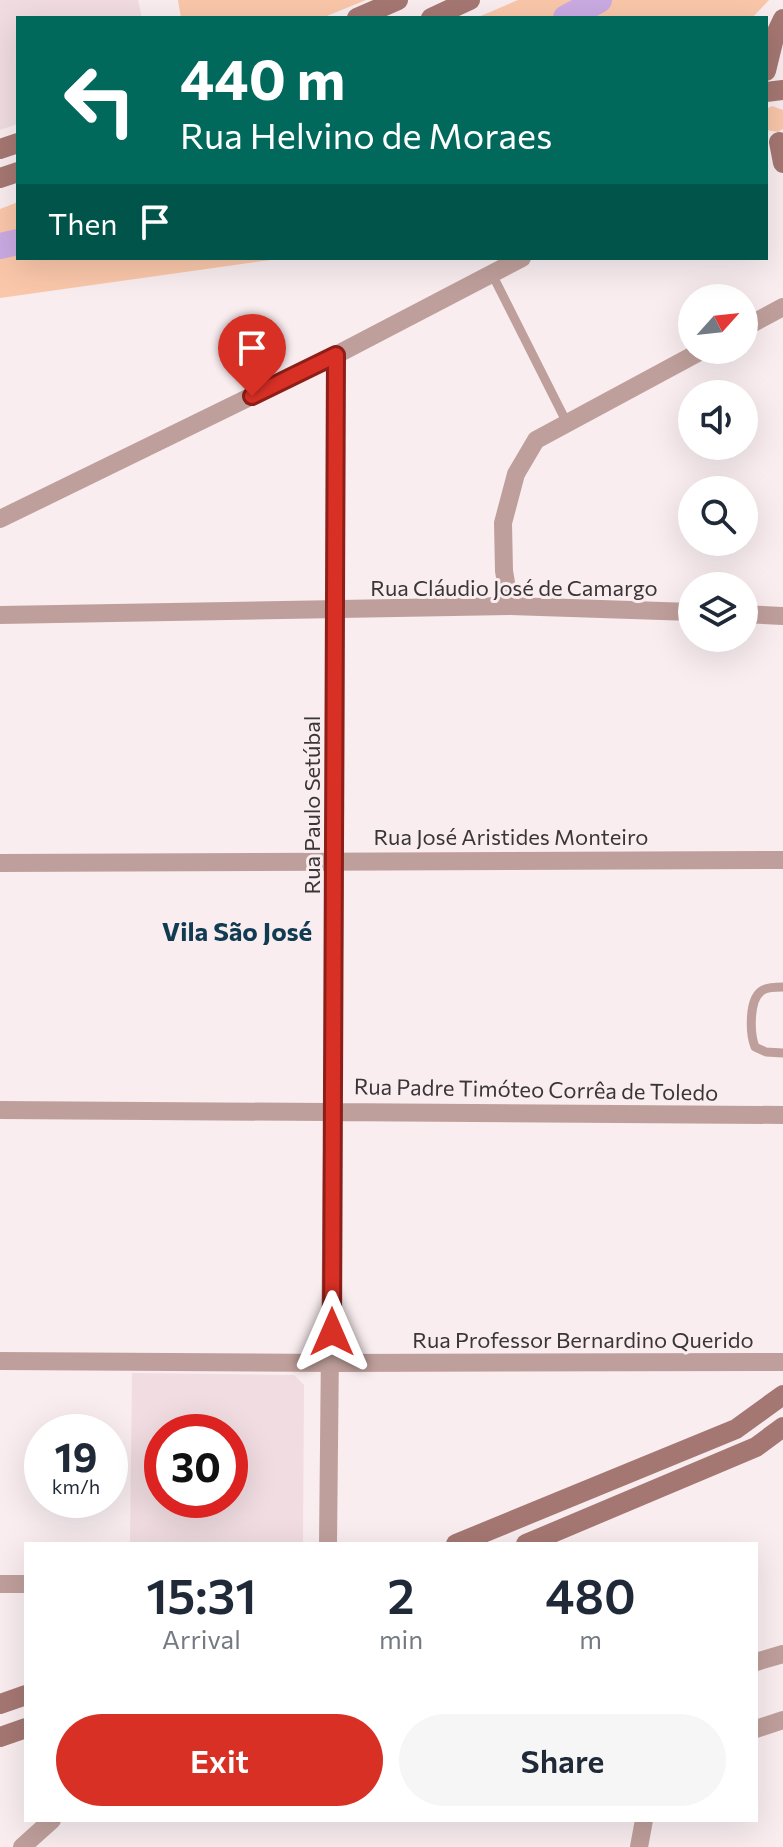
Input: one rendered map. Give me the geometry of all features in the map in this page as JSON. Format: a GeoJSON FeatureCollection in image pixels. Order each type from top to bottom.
{"type":"FeatureCollection","features":[{"type":"Feature","properties":{"kind":"main road"},"geometry":{"type":"LineString","coordinates":[[362,16],[398,0]]}},
{"type":"Feature","properties":{"kind":"main road"},"geometry":{"type":"LineString","coordinates":[[435,16],[470,0]]}},
{"type":"Feature","properties":{"kind":"main road"},"geometry":{"type":"LineString","coordinates":[[768,63],[783,19]]}},
{"type":"Feature","properties":{"kind":"main road"},"geometry":{"type":"LineString","coordinates":[[773,142],[783,163]]}},
{"type":"Feature","properties":{"kind":"main road"},"geometry":{"type":"LineString","coordinates":[[461,1542],[736,1429],[783,1395]]}},
{"type":"Feature","properties":{"kind":"main road"},"geometry":{"type":"LineString","coordinates":[[531,1542],[756,1447],[783,1427]]}},
{"type":"Feature","properties":{"kind":"main road"},"geometry":{"type":"LineString","coordinates":[[0,1704],[24,1696]]}},
{"type":"Feature","properties":{"kind":"main road"},"geometry":{"type":"LineString","coordinates":[[0,1737],[24,1729]]}},
{"type":"Feature","properties":{"kind":"street"},"geometry":{"type":"LineString","coordinates":[[0,519],[336,355],[518,260]]}},
{"type":"Feature","properties":{"kind":"street"},"geometry":{"type":"LineString","coordinates":[[758,320],[783,307]]}},
{"type":"Feature","properties":{"kind":"street","name":"Rua Paulo Setúbal"},"geometry":{"type":"LineString","coordinates":[[328,1542],[332,1363],[336,355]]}},
{"type":"Feature","properties":{"kind":"street"},"geometry":{"type":"LineString","coordinates":[[510,606],[504,571],[503,523],[516,474],[536,440],[678,363]]}},
{"type":"Feature","properties":{"kind":"street","name":"Rua Cláudio José de Camargo"},"geometry":{"type":"LineString","coordinates":[[0,615],[510,606],[678,612]]}},
{"type":"Feature","properties":{"kind":"street"},"geometry":{"type":"LineString","coordinates":[[758,615],[783,616]]}},
{"type":"Feature","properties":{"kind":"street","name":"Rua José Aristides Monteiro"},"geometry":{"type":"LineString","coordinates":[[0,863],[783,860]]}},
{"type":"Feature","properties":{"kind":"street","name":"Rua Padre Timóteo Corrêa de Toledo"},"geometry":{"type":"LineString","coordinates":[[0,1110],[783,1115]]}},
{"type":"Feature","properties":{"kind":"street","name":"Rua Professor Bernardino Querido"},"geometry":{"type":"LineString","coordinates":[[0,1361],[783,1362]]}},
{"type":"Feature","properties":{"kind":"street"},"geometry":{"type":"LineString","coordinates":[[0,1584],[24,1584]]}},
{"type":"Feature","properties":{"kind":"street"},"geometry":{"type":"LineString","coordinates":[[758,1661],[783,1654]]}},
{"type":"Feature","properties":{"kind":"street"},"geometry":{"type":"LineString","coordinates":[[758,1728],[783,1720]]}},
{"type":"Feature","properties":{"kind":"street"},"geometry":{"type":"LineString","coordinates":[[22,1847],[50,1822]]}},
{"type":"Feature","properties":{"kind":"street"},"geometry":{"type":"LineString","coordinates":[[639,1847],[644,1822]]}},
{"type":"Feature","properties":{"kind":"lane"},"geometry":{"type":"LineString","coordinates":[[492,274],[567,423]]}},
{"type":"Feature","properties":{"kind":"lane"},"geometry":{"type":"LineString","coordinates":[[783,987],[765,988],[758,993],[754,1001],[751,1037],[755,1047],[766,1052],[783,1053]]}},
{"type":"Feature","properties":{"kind":"shaded area"},"geometry":{"type":"Polygon","coordinates":[[[0,0],[138,0],[142,16],[16,16],[16,125],[0,130],[0,0]]]}},
{"type":"Feature","properties":{"kind":"shaded area"},"geometry":{"type":"Polygon","coordinates":[[[178,0],[366,0],[327,16],[181,16],[178,0]]]}},
{"type":"Feature","properties":{"kind":"shaded area"},"geometry":{"type":"Polygon","coordinates":[[[518,0],[769,0],[754,16],[481,16],[518,0]]]}},
{"type":"Feature","properties":{"kind":"shaded area"},"geometry":{"type":"Polygon","coordinates":[[[772,106],[783,110],[783,129],[778,132],[768,130],[768,108],[772,106]]]}},
{"type":"Feature","properties":{"kind":"shaded area"},"geometry":{"type":"Polygon","coordinates":[[[16,203],[16,260],[270,260],[0,298],[0,209],[16,203]]]}},
{"type":"Feature","properties":{"kind":"shaded area"},"geometry":{"type":"Polygon","coordinates":[[[132,1373],[294,1375],[304,1385],[303,1542],[130,1542],[132,1373]]]}},
{"type":"Feature","properties":{"kind":"waterway"},"geometry":{"type":"LineString","coordinates":[[570,16],[599,0]]}},
{"type":"Feature","properties":{"kind":"waterway"},"geometry":{"type":"LineString","coordinates":[[0,246],[16,242]]}},
{"type":"Feature","properties":{"kind":"district","name":"Vila São José"},"geometry":{"type":"Point","coordinates":[237,930]}},
{"type":"Feature","properties":{"kind":"route"},"geometry":{"type":"LineString","coordinates":[[252,396],[336,355],[332,1332]]}}]}
